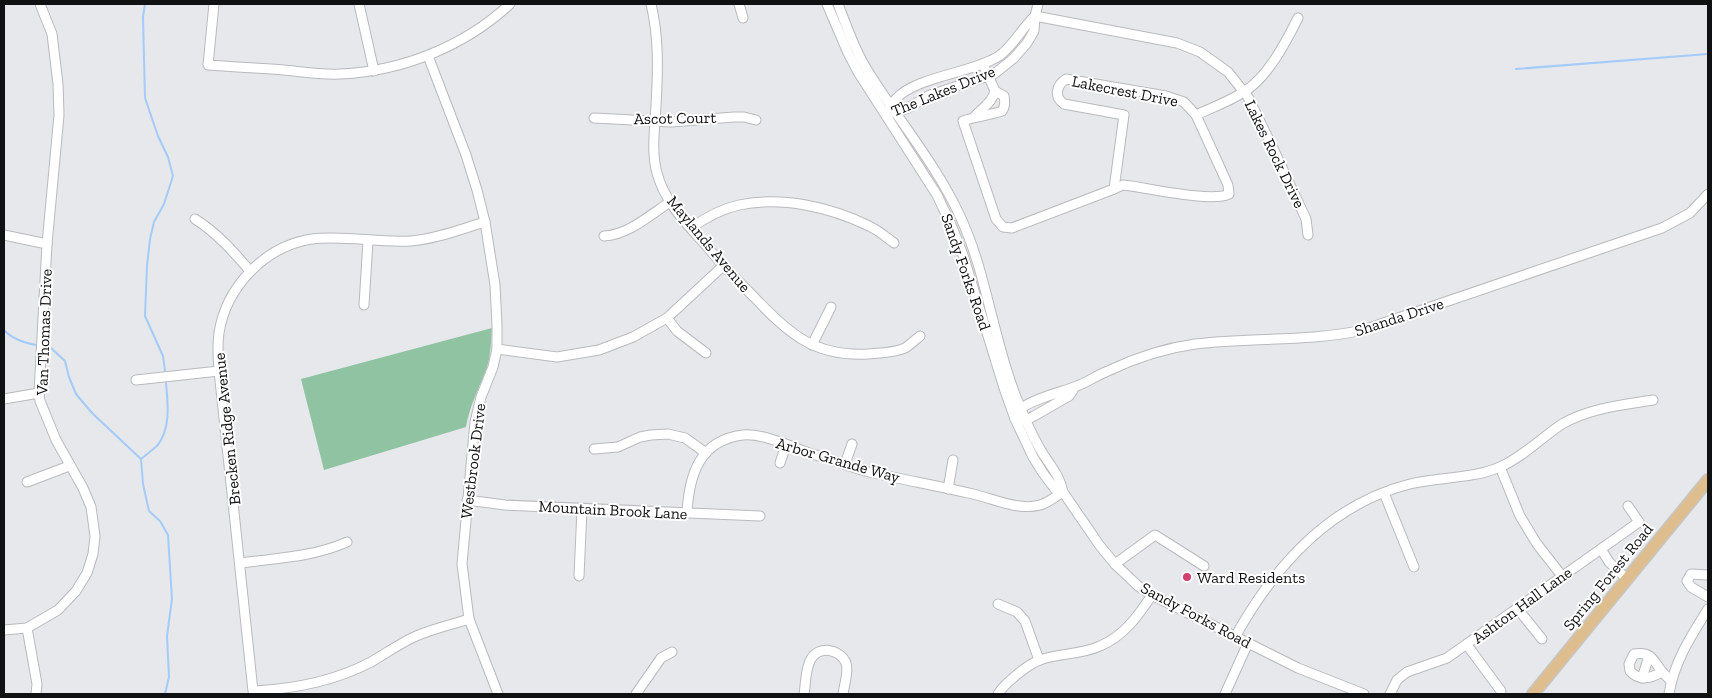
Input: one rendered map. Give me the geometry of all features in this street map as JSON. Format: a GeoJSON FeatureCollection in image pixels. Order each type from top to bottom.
{"type":"FeatureCollection","features":[{"type":"Feature","properties":{"kind":"main road","name":"Spring Forest Road"},"geometry":{"type":"LineString","coordinates":[[1533,694],[1708,480]]}},
{"type":"Feature","properties":{"kind":"street","name":"Van Thomas Drive"},"geometry":{"type":"LineString","coordinates":[[4,630],[27,628],[58,610],[68,600],[87,573],[93,554],[95,536],[91,507],[83,488],[56,440],[40,401],[39,393],[47,244],[59,116],[58,84],[52,34],[40,4]]}},
{"type":"Feature","properties":{"kind":"street"},"geometry":{"type":"LineString","coordinates":[[214,4],[208,64],[327,74],[389,68],[428,56],[474,31],[510,4]]}},
{"type":"Feature","properties":{"kind":"street"},"geometry":{"type":"LineString","coordinates":[[359,4],[374,70]]}},
{"type":"Feature","properties":{"kind":"street","name":"Maylands Avenue"},"geometry":{"type":"LineString","coordinates":[[651,4],[657,35],[658,76],[654,148],[656,172],[670,202],[691,228],[724,266],[781,325],[794,335],[812,344],[829,351],[850,355],[885,353],[906,348],[920,336]]}},
{"type":"Feature","properties":{"kind":"street"},"geometry":{"type":"LineString","coordinates":[[739,4],[743,18]]}},
{"type":"Feature","properties":{"kind":"street","name":"Sandy Forks Road"},"geometry":{"type":"LineString","coordinates":[[827,4],[848,53],[885,115],[938,195],[963,255],[1015,419],[1043,473],[1055,489],[1062,492]]}},
{"type":"Feature","properties":{"kind":"street","name":"Sandy Forks Road"},"geometry":{"type":"LineString","coordinates":[[838,4],[857,52],[868,72],[942,180],[961,218],[982,279],[1005,366],[1026,420],[1040,448],[1061,481],[1062,492],[1100,546],[1115,564],[1138,586],[1152,595],[1338,690],[1364,694]]}},
{"type":"Feature","properties":{"kind":"street","name":"The Lakes Drive"},"geometry":{"type":"LineString","coordinates":[[885,115],[894,109],[906,109],[930,95],[994,74],[1014,58],[1027,43],[1034,30],[1038,4]]}},
{"type":"Feature","properties":{"kind":"street","name":"The Lakes Drive"},"geometry":{"type":"LineString","coordinates":[[894,109],[897,97],[910,89],[931,80],[984,64],[1000,55],[1035,16]]}},
{"type":"Feature","properties":{"kind":"street","name":"Lakes Rock Drive"},"geometry":{"type":"LineString","coordinates":[[1035,16],[1177,43],[1200,52],[1228,72],[1244,92],[1270,142],[1306,219],[1308,235]]}},
{"type":"Feature","properties":{"kind":"street","name":"Lakecrest Drive"},"geometry":{"type":"LineString","coordinates":[[1196,115],[1244,92],[1268,70],[1287,41],[1298,18]]}},
{"type":"Feature","properties":{"kind":"street","name":"Westbrook Drive"},"geometry":{"type":"LineString","coordinates":[[428,56],[466,155],[477,190],[485,222],[495,285],[497,348],[493,367],[481,398],[475,422],[462,564],[469,619],[498,694]]}},
{"type":"Feature","properties":{"kind":"street","name":"Lakecrest Drive"},"geometry":{"type":"LineString","coordinates":[[984,64],[996,91],[1004,96],[1005,102],[1002,110],[998,113],[987,110]]}},
{"type":"Feature","properties":{"kind":"street","name":"Lakecrest Drive"},"geometry":{"type":"LineString","coordinates":[[996,91],[987,110],[963,121],[996,218],[1003,227],[1012,228],[1114,189],[1123,185],[1199,196],[1224,196],[1229,194],[1228,185],[1196,115],[1184,102],[1166,96],[1066,78],[1059,84],[1057,92],[1060,101],[1064,104],[1124,115],[1114,189]]}},
{"type":"Feature","properties":{"kind":"street","name":"Ascot Court"},"geometry":{"type":"LineString","coordinates":[[594,118],[690,122],[744,117],[756,120]]}},
{"type":"Feature","properties":{"kind":"street","name":"Shanda Drive"},"geometry":{"type":"LineString","coordinates":[[1021,408],[1062,390],[1075,387],[1124,364],[1183,346],[1232,340],[1344,334],[1363,330],[1662,228],[1690,213],[1708,194]]}},
{"type":"Feature","properties":{"kind":"street"},"geometry":{"type":"LineString","coordinates":[[604,236],[615,236],[670,202]]}},
{"type":"Feature","properties":{"kind":"street"},"geometry":{"type":"LineString","coordinates":[[691,228],[709,216],[737,206],[760,202],[788,203],[827,210],[852,218],[871,227],[894,242]]}},
{"type":"Feature","properties":{"kind":"street"},"geometry":{"type":"LineString","coordinates":[[195,218],[222,240],[250,271]]}},
{"type":"Feature","properties":{"kind":"street","name":"Brecken Ridge Avenue"},"geometry":{"type":"LineString","coordinates":[[469,619],[414,637],[370,662],[341,675],[276,690],[253,691],[218,354],[219,334],[224,313],[234,292],[250,271],[271,254],[286,246],[311,239],[327,238],[368,241],[410,241],[425,239],[485,222]]}},
{"type":"Feature","properties":{"kind":"street"},"geometry":{"type":"LineString","coordinates":[[4,235],[47,244]]}},
{"type":"Feature","properties":{"kind":"street"},"geometry":{"type":"LineString","coordinates":[[364,305],[368,241]]}},
{"type":"Feature","properties":{"kind":"street"},"geometry":{"type":"LineString","coordinates":[[497,348],[557,357],[599,350],[633,337],[667,318],[724,266]]}},
{"type":"Feature","properties":{"kind":"street"},"geometry":{"type":"LineString","coordinates":[[812,344],[831,307]]}},
{"type":"Feature","properties":{"kind":"street"},"geometry":{"type":"LineString","coordinates":[[667,318],[677,331],[706,353]]}},
{"type":"Feature","properties":{"kind":"street"},"geometry":{"type":"LineString","coordinates":[[136,380],[220,372]]}},
{"type":"Feature","properties":{"kind":"street","name":"Shanda Drive"},"geometry":{"type":"LineString","coordinates":[[1026,420],[1069,396],[1075,387]]}},
{"type":"Feature","properties":{"kind":"street"},"geometry":{"type":"LineString","coordinates":[[4,399],[39,393]]}},
{"type":"Feature","properties":{"kind":"street"},"geometry":{"type":"LineString","coordinates":[[1235,637],[1276,575],[1306,541],[1346,512],[1365,501],[1409,484],[1484,472],[1500,467],[1517,458],[1563,424],[1578,416],[1609,406],[1653,400]]}},
{"type":"Feature","properties":{"kind":"street"},"geometry":{"type":"LineString","coordinates":[[1021,408],[1015,419],[1026,420]]}},
{"type":"Feature","properties":{"kind":"street"},"geometry":{"type":"LineString","coordinates":[[594,449],[618,447],[640,437],[668,434],[685,438],[706,453]]}},
{"type":"Feature","properties":{"kind":"street","name":"Arbor Grande Way"},"geometry":{"type":"LineString","coordinates":[[687,513],[689,486],[694,470],[706,453],[719,443],[744,435],[763,437],[868,472],[1026,506],[1041,505],[1062,492]]}},
{"type":"Feature","properties":{"kind":"street"},"geometry":{"type":"LineString","coordinates":[[845,464],[852,444]]}},
{"type":"Feature","properties":{"kind":"street"},"geometry":{"type":"LineString","coordinates":[[780,463],[786,445]]}},
{"type":"Feature","properties":{"kind":"street"},"geometry":{"type":"LineString","coordinates":[[948,489],[953,460]]}},
{"type":"Feature","properties":{"kind":"street"},"geometry":{"type":"LineString","coordinates":[[27,482],[69,466]]}},
{"type":"Feature","properties":{"kind":"street"},"geometry":{"type":"LineString","coordinates":[[1500,467],[1520,516],[1537,544],[1562,576]]}},
{"type":"Feature","properties":{"kind":"street"},"geometry":{"type":"LineString","coordinates":[[1384,493],[1414,567]]}},
{"type":"Feature","properties":{"kind":"street","name":"Mountain Brook Lane"},"geometry":{"type":"LineString","coordinates":[[467,500],[505,505],[760,516]]}},
{"type":"Feature","properties":{"kind":"street","name":"Ashton Hall Lane"},"geometry":{"type":"LineString","coordinates":[[1390,694],[1397,680],[1407,672],[1447,658],[1639,522],[1628,506]]}},
{"type":"Feature","properties":{"kind":"street"},"geometry":{"type":"LineString","coordinates":[[579,576],[582,508]]}},
{"type":"Feature","properties":{"kind":"street"},"geometry":{"type":"LineString","coordinates":[[1115,564],[1155,536],[1204,566]]}},
{"type":"Feature","properties":{"kind":"street"},"geometry":{"type":"LineString","coordinates":[[241,563],[303,556],[330,549],[347,542]]}},
{"type":"Feature","properties":{"kind":"street"},"geometry":{"type":"LineString","coordinates":[[1601,549],[1609,562],[1627,579]]}},
{"type":"Feature","properties":{"kind":"street"},"geometry":{"type":"LineString","coordinates":[[1708,574],[1691,574],[1687,581],[1691,587],[1708,597]]}},
{"type":"Feature","properties":{"kind":"street"},"geometry":{"type":"LineString","coordinates":[[998,694],[1015,676],[1039,660],[1100,647],[1117,637],[1134,621],[1152,595]]}},
{"type":"Feature","properties":{"kind":"street"},"geometry":{"type":"LineString","coordinates":[[998,604],[1017,612],[1024,621],[1039,660]]}},
{"type":"Feature","properties":{"kind":"street"},"geometry":{"type":"LineString","coordinates":[[1517,608],[1542,639]]}},
{"type":"Feature","properties":{"kind":"street"},"geometry":{"type":"LineString","coordinates":[[1669,694],[1671,681],[1679,660],[1708,610]]}},
{"type":"Feature","properties":{"kind":"street"},"geometry":{"type":"LineString","coordinates":[[1700,622],[1708,629]]}},
{"type":"Feature","properties":{"kind":"street"},"geometry":{"type":"LineString","coordinates":[[27,628],[37,684],[36,694]]}},
{"type":"Feature","properties":{"kind":"street"},"geometry":{"type":"LineString","coordinates":[[1225,694],[1248,643]]}},
{"type":"Feature","properties":{"kind":"street"},"geometry":{"type":"LineString","coordinates":[[1466,644],[1501,692]]}},
{"type":"Feature","properties":{"kind":"street"},"geometry":{"type":"LineString","coordinates":[[804,694],[808,667],[812,657],[821,651],[830,650],[840,654],[847,664],[843,694]]}},
{"type":"Feature","properties":{"kind":"street"},"geometry":{"type":"LineString","coordinates":[[636,694],[661,658],[672,652]]}},
{"type":"Feature","properties":{"kind":"street"},"geometry":{"type":"LineString","coordinates":[[1662,672],[1650,678],[1638,678],[1630,672],[1629,664],[1634,654],[1640,653],[1654,658],[1662,672],[1671,681]]}},
{"type":"Feature","properties":{"kind":"street"},"geometry":{"type":"LineString","coordinates":[[1642,678],[1649,656]]}},
{"type":"Feature","properties":{"kind":"green space"},"geometry":{"type":"Polygon","coordinates":[[[492,328],[488,362],[472,404],[466,427],[324,470],[301,379],[492,328]]]}},
{"type":"Feature","properties":{"kind":"waterway"},"geometry":{"type":"LineString","coordinates":[[145,4],[143,17],[145,98],[158,136],[168,157],[173,176],[164,204],[154,222],[147,266],[145,316],[163,356],[165,371]]}},
{"type":"Feature","properties":{"kind":"waterway"},"geometry":{"type":"LineString","coordinates":[[1516,69],[1708,54]]}},
{"type":"Feature","properties":{"kind":"waterway"},"geometry":{"type":"LineString","coordinates":[[4,330],[19,340],[36,345]]}},
{"type":"Feature","properties":{"kind":"waterway"},"geometry":{"type":"LineString","coordinates":[[48,347],[65,361],[76,394],[92,413],[141,459],[143,484],[149,511],[160,521],[168,535],[172,599],[167,636],[169,677],[165,694]]}},
{"type":"Feature","properties":{"kind":"waterway"},"geometry":{"type":"LineString","coordinates":[[141,459],[157,446],[165,432],[168,416],[166,383]]}},
{"type":"Feature","properties":{"kind":"place","name":"Ward Residents"},"geometry":{"type":"Point","coordinates":[1187,577]}}]}
